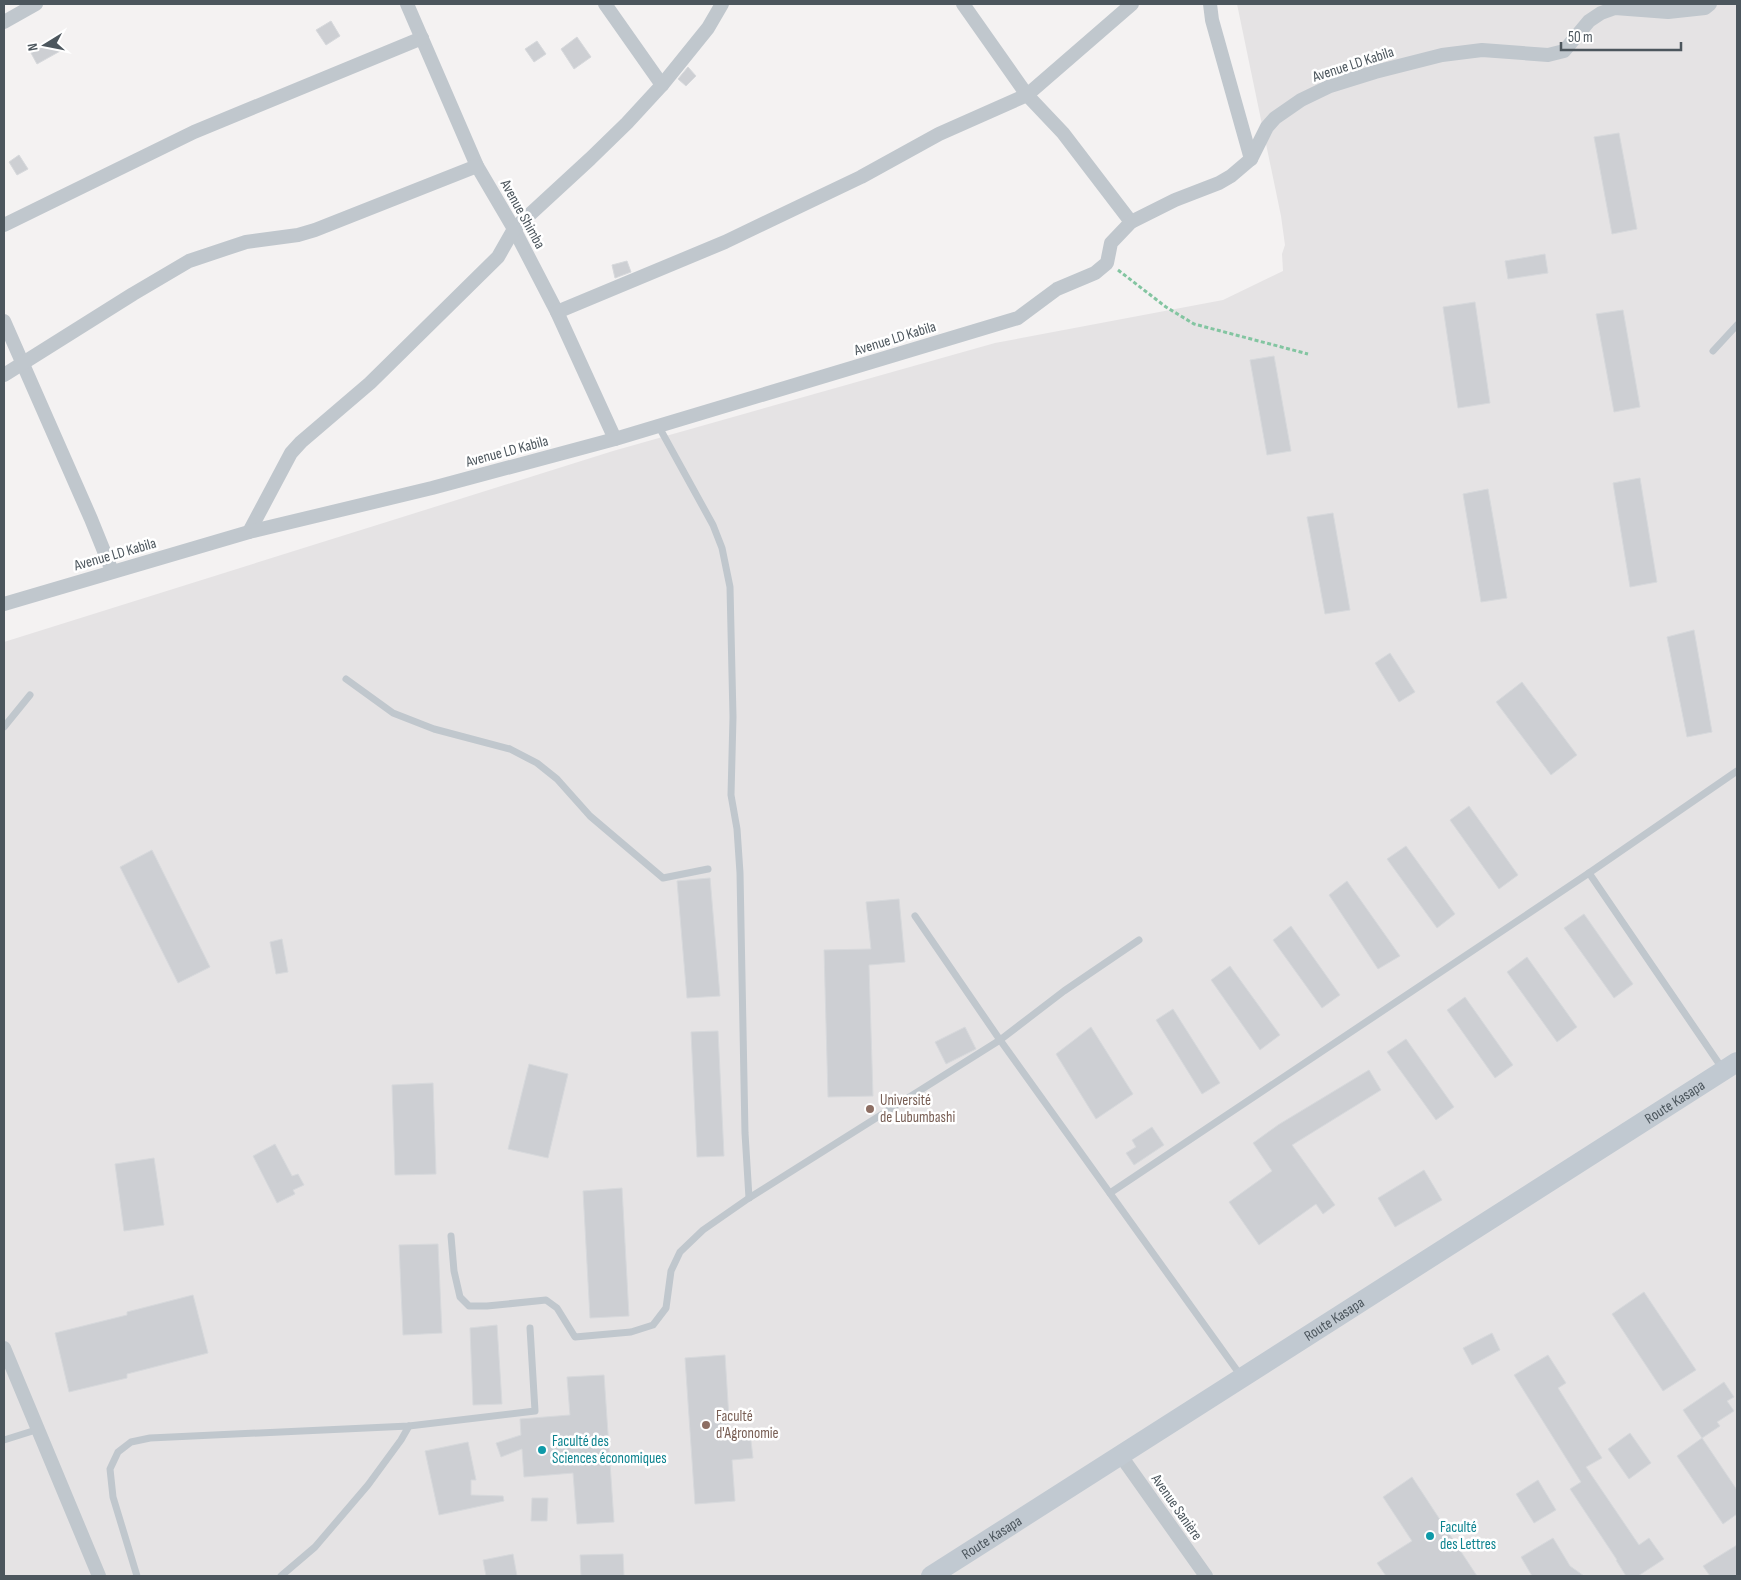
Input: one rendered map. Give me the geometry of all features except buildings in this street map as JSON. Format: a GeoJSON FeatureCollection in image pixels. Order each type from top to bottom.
{"type":"FeatureCollection","features":[{"type":"Feature","properties":{"kind":"main road","name":"Route Kasapa"},"geometry":{"type":"LineString","coordinates":[[931,1576],[1243,1379],[1731,1066]]}},
{"type":"Feature","properties":{"kind":"street"},"geometry":{"type":"LineString","coordinates":[[4,22],[36,4]]}},
{"type":"Feature","properties":{"kind":"street","name":"Avenue Shimba"},"geometry":{"type":"LineString","coordinates":[[407,4],[477,166],[514,229],[557,312],[615,439]]}},
{"type":"Feature","properties":{"kind":"street"},"geometry":{"type":"LineString","coordinates":[[605,4],[662,86]]}},
{"type":"Feature","properties":{"kind":"street"},"geometry":{"type":"LineString","coordinates":[[249,532],[291,453],[306,437],[370,383],[498,257],[514,229],[590,159],[662,86],[708,28],[722,4]]}},
{"type":"Feature","properties":{"kind":"street"},"geometry":{"type":"LineString","coordinates":[[963,4],[1027,95],[1063,134],[1131,222]]}},
{"type":"Feature","properties":{"kind":"street"},"geometry":{"type":"LineString","coordinates":[[557,312],[725,242],[860,177],[939,134],[1027,95],[1132,4]]}},
{"type":"Feature","properties":{"kind":"street"},"geometry":{"type":"LineString","coordinates":[[1210,4],[1212,20],[1251,159]]}},
{"type":"Feature","properties":{"kind":"street","name":"Avenue LD Kabila"},"geometry":{"type":"LineString","coordinates":[[4,604],[249,532],[432,488],[659,427],[1018,318],[1057,289],[1095,273],[1107,263],[1111,243],[1131,222],[1231,176],[1251,159],[1267,127],[1275,118],[1301,100],[1330,86],[1442,55],[1482,50],[1548,55],[1564,51],[1589,21],[1615,8],[1668,12],[1705,8],[1710,4]]}},
{"type":"Feature","properties":{"kind":"street"},"geometry":{"type":"LineString","coordinates":[[4,225],[194,132],[422,38]]}},
{"type":"Feature","properties":{"kind":"street"},"geometry":{"type":"LineString","coordinates":[[4,375],[189,261],[246,242],[298,235],[315,230],[477,166]]}},
{"type":"Feature","properties":{"kind":"street"},"geometry":{"type":"LineString","coordinates":[[4,321],[112,571]]}},
{"type":"Feature","properties":{"kind":"street"},"geometry":{"type":"LineString","coordinates":[[4,1348],[99,1576]]}},
{"type":"Feature","properties":{"kind":"street","name":"Avenue Sanière"},"geometry":{"type":"LineString","coordinates":[[1121,1456],[1206,1576]]}},
{"type":"Feature","properties":{"kind":"lane"},"geometry":{"type":"LineString","coordinates":[[1713,351],[1737,325]]}},
{"type":"Feature","properties":{"kind":"lane"},"geometry":{"type":"LineString","coordinates":[[659,427],[713,525],[722,548],[730,587],[733,717],[731,795],[737,830],[740,873],[745,1133],[749,1198]]}},
{"type":"Feature","properties":{"kind":"lane"},"geometry":{"type":"LineString","coordinates":[[346,679],[393,713],[434,729],[510,749],[538,763],[557,779],[590,816],[663,878],[708,869]]}},
{"type":"Feature","properties":{"kind":"lane"},"geometry":{"type":"LineString","coordinates":[[4,727],[30,695]]}},
{"type":"Feature","properties":{"kind":"lane"},"geometry":{"type":"LineString","coordinates":[[1110,1193],[1589,873],[1737,771]]}},
{"type":"Feature","properties":{"kind":"lane"},"geometry":{"type":"LineString","coordinates":[[1589,873],[1731,1066]]}},
{"type":"Feature","properties":{"kind":"lane"},"geometry":{"type":"LineString","coordinates":[[915,916],[1000,1040],[1243,1379]]}},
{"type":"Feature","properties":{"kind":"lane"},"geometry":{"type":"LineString","coordinates":[[452,1236],[454,1271],[460,1298],[469,1306],[546,1300],[557,1308],[575,1337],[631,1332],[653,1325],[666,1308],[671,1271],[680,1252],[718,1218],[1000,1040],[1064,991],[1139,940]]}},
{"type":"Feature","properties":{"kind":"lane"},"geometry":{"type":"LineString","coordinates":[[138,1576],[113,1497],[110,1469],[118,1452],[132,1442],[150,1438],[409,1426],[535,1411],[530,1328]]}},
{"type":"Feature","properties":{"kind":"lane"},"geometry":{"type":"LineString","coordinates":[[281,1576],[315,1548],[362,1492],[401,1440],[409,1426]]}},
{"type":"Feature","properties":{"kind":"lane"},"geometry":{"type":"LineString","coordinates":[[4,1440],[39,1429]]}},
{"type":"Feature","properties":{"kind":"path"},"geometry":{"type":"LineString","coordinates":[[1107,263],[1166,307],[1194,324],[1308,354]]}},
{"type":"Feature","properties":{"kind":"shaded area","name":"Université de Lubumbashi"},"geometry":{"type":"Polygon","coordinates":[[[1237,4],[1737,4],[1737,1576],[4,1576],[4,642],[613,451],[995,343],[1223,300],[1283,271],[1282,254],[1285,245],[1281,216],[1237,4]]]}},
{"type":"Feature","properties":{"kind":"place","name":"Université de Lubumbashi"},"geometry":{"type":"Point","coordinates":[870,1109]}},
{"type":"Feature","properties":{"kind":"place","name":"Faculté d'Agronomie"},"geometry":{"type":"Point","coordinates":[706,1425]}},
{"type":"Feature","properties":{"kind":"place","name":"Faculté des Sciences économiques"},"geometry":{"type":"Point","coordinates":[542,1450]}},
{"type":"Feature","properties":{"kind":"place","name":"Faculté des Lettres"},"geometry":{"type":"Point","coordinates":[1430,1536]}}]}
